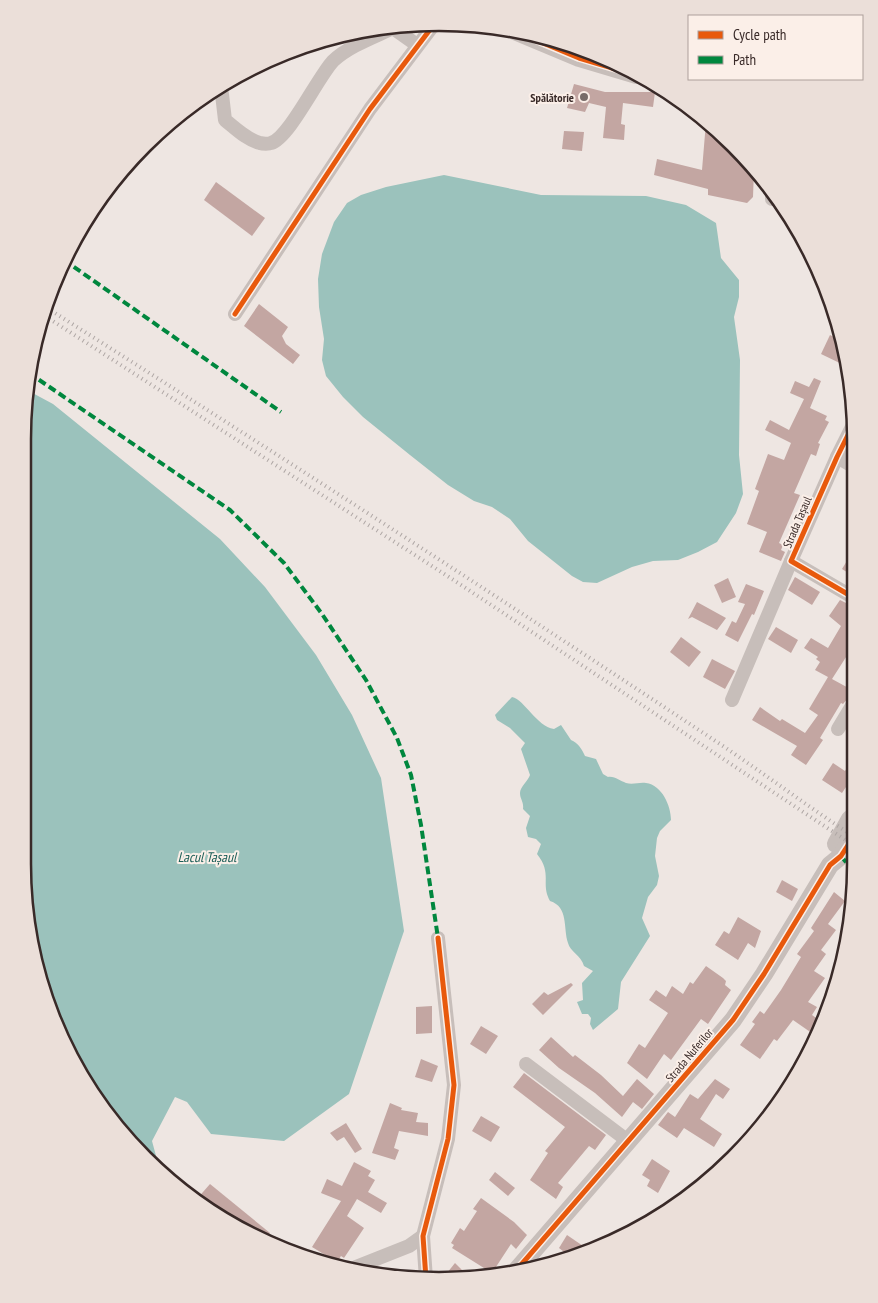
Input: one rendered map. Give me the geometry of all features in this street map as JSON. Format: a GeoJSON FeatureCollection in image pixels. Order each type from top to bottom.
{"type":"FeatureCollection","features":[{"type":"Feature","properties":{"kind":"street"},"geometry":{"type":"LineString","coordinates":[[235,314],[365,118],[428,31]]}},
{"type":"Feature","properties":{"kind":"street"},"geometry":{"type":"LineString","coordinates":[[401,33],[417,44]]}},
{"type":"Feature","properties":{"kind":"street"},"geometry":{"type":"LineString","coordinates":[[222,94],[225,120],[249,138],[260,143],[271,144],[280,138],[333,62],[346,52],[377,36]]}},
{"type":"Feature","properties":{"kind":"street"},"geometry":{"type":"LineString","coordinates":[[557,49],[598,63]]}},
{"type":"Feature","properties":{"kind":"street","name":"Strada Tașaul"},"geometry":{"type":"LineString","coordinates":[[847,437],[791,561],[847,594]]}},
{"type":"Feature","properties":{"kind":"street"},"geometry":{"type":"LineString","coordinates":[[837,457],[847,463]]}},
{"type":"Feature","properties":{"kind":"street"},"geometry":{"type":"LineString","coordinates":[[732,700],[791,561]]}},
{"type":"Feature","properties":{"kind":"street"},"geometry":{"type":"LineString","coordinates":[[838,729],[847,714]]}},
{"type":"Feature","properties":{"kind":"street","name":"Strada Nuferilor"},"geometry":{"type":"LineString","coordinates":[[830,866],[834,848],[847,824]]}},
{"type":"Feature","properties":{"kind":"street","name":"Strada Nuferilor"},"geometry":{"type":"LineString","coordinates":[[522,1263],[733,1020],[764,974],[830,866],[841,856],[847,847]]}},
{"type":"Feature","properties":{"kind":"street"},"geometry":{"type":"LineString","coordinates":[[425,1271],[423,1236],[448,1139],[454,1085],[438,938]]}},
{"type":"Feature","properties":{"kind":"street"},"geometry":{"type":"LineString","coordinates":[[526,1064],[628,1141]]}},
{"type":"Feature","properties":{"kind":"street"},"geometry":{"type":"LineString","coordinates":[[361,1264],[409,1246],[423,1236]]}},
{"type":"Feature","properties":{"kind":"water"},"geometry":{"type":"Polygon","coordinates":[[[444,175],[541,195],[646,196],[686,205],[716,223],[721,258],[739,280],[739,297],[734,317],[740,360],[739,455],[743,494],[736,513],[717,542],[678,560],[653,561],[632,567],[597,583],[583,582],[572,576],[528,541],[510,519],[492,507],[474,501],[448,485],[410,455],[363,417],[326,376],[322,360],[324,339],[319,307],[318,279],[322,254],[334,222],[347,203],[361,195],[386,187],[444,175]]]}},
{"type":"Feature","properties":{"kind":"water","name":"Lacul Tașaul"},"geometry":{"type":"Polygon","coordinates":[[[34,394],[53,404],[220,539],[265,587],[316,655],[352,715],[381,778],[404,931],[349,1094],[284,1141],[211,1134],[187,1102],[175,1097],[152,1141],[156,1157],[132,1133],[100,1091],[86,1068],[62,1020],[45,970],[39,944],[32,891],[31,864],[31,439],[34,394]]]}},
{"type":"Feature","properties":{"kind":"water"},"geometry":{"type":"Polygon","coordinates":[[[512,697],[522,703],[536,718],[548,727],[554,729],[561,725],[571,740],[580,746],[585,756],[596,759],[603,774],[626,783],[643,783],[657,788],[664,797],[671,814],[671,820],[660,831],[657,838],[655,856],[659,876],[657,885],[648,897],[642,918],[650,936],[621,982],[618,1009],[593,1030],[590,1024],[591,1018],[588,1014],[582,1014],[577,1002],[583,1000],[582,983],[593,971],[584,966],[581,959],[569,946],[563,913],[556,904],[550,901],[547,895],[546,873],[542,861],[537,854],[541,844],[536,839],[528,837],[526,828],[530,816],[523,809],[520,793],[521,788],[530,775],[521,749],[525,743],[510,728],[497,720],[495,715],[512,697]]]}},
{"type":"Feature","properties":{"kind":"building"},"geometry":{"type":"Polygon","coordinates":[[[574,84],[605,92],[655,93],[653,107],[623,103],[621,124],[625,125],[624,140],[603,138],[606,107],[589,103],[585,112],[567,108],[574,84]]]}},
{"type":"Feature","properties":{"kind":"building"},"geometry":{"type":"Polygon","coordinates":[[[705,130],[754,180],[753,197],[747,203],[708,195],[708,189],[654,175],[657,159],[702,170],[705,130]]]}},
{"type":"Feature","properties":{"kind":"building"},"geometry":{"type":"Polygon","coordinates":[[[564,131],[584,132],[582,151],[562,149],[564,131]]]}},
{"type":"Feature","properties":{"kind":"building"},"geometry":{"type":"Polygon","coordinates":[[[216,182],[265,218],[252,236],[204,200],[216,182]]]}},
{"type":"Feature","properties":{"kind":"building"},"geometry":{"type":"Polygon","coordinates":[[[259,304],[288,327],[282,336],[286,344],[300,355],[293,364],[244,326],[259,304]]]}},
{"type":"Feature","properties":{"kind":"building"},"geometry":{"type":"Polygon","coordinates":[[[830,335],[834,337],[840,363],[821,354],[830,335]]]}},
{"type":"Feature","properties":{"kind":"building"},"geometry":{"type":"Polygon","coordinates":[[[814,378],[821,381],[810,408],[827,416],[825,420],[829,422],[818,443],[820,444],[816,456],[811,454],[794,493],[800,495],[779,543],[783,545],[781,550],[785,552],[781,561],[759,552],[767,532],[747,524],[759,491],[755,489],[768,454],[784,460],[791,443],[765,430],[770,420],[789,430],[804,399],[790,393],[795,381],[809,387],[814,378]]]}},
{"type":"Feature","properties":{"kind":"building"},"geometry":{"type":"Polygon","coordinates":[[[847,561],[847,572],[842,569],[847,561]]]}},
{"type":"Feature","properties":{"kind":"building"},"geometry":{"type":"Polygon","coordinates":[[[795,577],[820,592],[812,605],[788,590],[795,577]]]}},
{"type":"Feature","properties":{"kind":"building"},"geometry":{"type":"Polygon","coordinates":[[[728,578],[736,597],[722,603],[714,585],[728,578]]]}},
{"type":"Feature","properties":{"kind":"building"},"geometry":{"type":"Polygon","coordinates":[[[746,584],[764,591],[754,615],[752,614],[738,642],[725,635],[732,621],[736,623],[745,604],[738,602],[746,584]]]}},
{"type":"Feature","properties":{"kind":"building"},"geometry":{"type":"Polygon","coordinates":[[[840,600],[847,604],[847,656],[832,679],[847,687],[847,699],[843,704],[841,703],[820,738],[823,740],[806,765],[791,755],[797,746],[752,720],[760,707],[780,721],[782,719],[805,733],[818,715],[809,709],[828,677],[815,670],[820,662],[816,659],[818,657],[804,648],[811,638],[828,648],[841,626],[829,616],[840,600]]]}},
{"type":"Feature","properties":{"kind":"building"},"geometry":{"type":"Polygon","coordinates":[[[697,602],[726,618],[717,630],[692,617],[688,619],[697,602]]]}},
{"type":"Feature","properties":{"kind":"building"},"geometry":{"type":"Polygon","coordinates":[[[776,627],[798,640],[791,653],[768,639],[776,627]]]}},
{"type":"Feature","properties":{"kind":"building"},"geometry":{"type":"Polygon","coordinates":[[[681,637],[701,652],[689,667],[670,652],[681,637]]]}},
{"type":"Feature","properties":{"kind":"building"},"geometry":{"type":"Polygon","coordinates":[[[712,659],[735,671],[725,689],[703,677],[712,659]]]}},
{"type":"Feature","properties":{"kind":"building"},"geometry":{"type":"Polygon","coordinates":[[[833,763],[845,771],[847,768],[847,786],[842,793],[822,780],[833,763]]]}},
{"type":"Feature","properties":{"kind":"building"},"geometry":{"type":"Polygon","coordinates":[[[782,880],[798,889],[792,901],[776,892],[782,880]]]}},
{"type":"Feature","properties":{"kind":"building"},"geometry":{"type":"Polygon","coordinates":[[[834,892],[845,901],[828,924],[836,930],[821,950],[826,954],[814,971],[825,978],[808,1002],[817,1007],[812,1015],[817,1018],[810,1032],[793,1020],[777,1041],[774,1039],[760,1059],[740,1045],[755,1024],[752,1022],[760,1011],[764,1014],[781,990],[801,957],[797,954],[814,931],[811,928],[834,892]]]}},
{"type":"Feature","properties":{"kind":"building"},"geometry":{"type":"Polygon","coordinates":[[[738,917],[761,931],[755,948],[748,943],[738,960],[715,945],[724,931],[729,934],[738,917]]]}},
{"type":"Feature","properties":{"kind":"building"},"geometry":{"type":"Polygon","coordinates":[[[706,966],[723,978],[726,981],[725,985],[731,990],[708,1024],[701,1019],[671,1060],[664,1054],[647,1079],[627,1063],[639,1044],[645,1048],[668,1013],[649,1000],[656,990],[666,997],[672,986],[683,994],[690,982],[693,984],[706,966]]]}},
{"type":"Feature","properties":{"kind":"building"},"geometry":{"type":"Polygon","coordinates":[[[571,983],[573,985],[543,1015],[532,1004],[544,992],[548,995],[571,983]]]}},
{"type":"Feature","properties":{"kind":"building"},"geometry":{"type":"Polygon","coordinates":[[[432,1006],[432,1033],[416,1034],[416,1007],[432,1006]]]}},
{"type":"Feature","properties":{"kind":"building"},"geometry":{"type":"Polygon","coordinates":[[[481,1026],[498,1036],[486,1054],[470,1044],[481,1026]]]}},
{"type":"Feature","properties":{"kind":"building"},"geometry":{"type":"Polygon","coordinates":[[[551,1037],[573,1057],[575,1055],[601,1075],[623,1096],[637,1079],[654,1094],[642,1109],[633,1102],[622,1117],[595,1093],[559,1068],[539,1050],[551,1037]]]}},
{"type":"Feature","properties":{"kind":"building"},"geometry":{"type":"Polygon","coordinates":[[[421,1059],[438,1066],[432,1082],[415,1077],[421,1059]]]}},
{"type":"Feature","properties":{"kind":"building"},"geometry":{"type":"Polygon","coordinates":[[[524,1073],[606,1135],[595,1150],[589,1146],[558,1183],[563,1187],[556,1199],[530,1180],[548,1153],[545,1151],[565,1127],[513,1087],[524,1073]]]}},
{"type":"Feature","properties":{"kind":"building"},"geometry":{"type":"Polygon","coordinates":[[[715,1079],[730,1089],[723,1099],[716,1094],[700,1119],[722,1134],[714,1147],[684,1128],[677,1138],[658,1125],[668,1112],[675,1117],[690,1094],[698,1099],[715,1079]]]}},
{"type":"Feature","properties":{"kind":"building"},"geometry":{"type":"Polygon","coordinates":[[[390,1103],[402,1108],[401,1110],[418,1113],[416,1122],[428,1123],[428,1136],[399,1131],[394,1148],[399,1150],[395,1160],[372,1153],[390,1103]]]}},
{"type":"Feature","properties":{"kind":"building"},"geometry":{"type":"Polygon","coordinates":[[[481,1116],[500,1127],[491,1142],[472,1131],[481,1116]]]}},
{"type":"Feature","properties":{"kind":"building"},"geometry":{"type":"Polygon","coordinates":[[[346,1123],[362,1149],[355,1153],[344,1137],[337,1141],[330,1133],[346,1123]]]}},
{"type":"Feature","properties":{"kind":"building"},"geometry":{"type":"Polygon","coordinates":[[[652,1159],[670,1171],[658,1193],[647,1186],[650,1180],[642,1175],[652,1159]]]}},
{"type":"Feature","properties":{"kind":"building"},"geometry":{"type":"Polygon","coordinates":[[[354,1162],[371,1171],[368,1176],[375,1180],[368,1192],[387,1203],[381,1213],[357,1199],[347,1216],[364,1228],[344,1258],[341,1256],[339,1259],[327,1256],[312,1247],[341,1201],[321,1193],[327,1179],[342,1186],[354,1162]]]}},
{"type":"Feature","properties":{"kind":"building"},"geometry":{"type":"Polygon","coordinates":[[[495,1172],[515,1188],[508,1196],[489,1180],[495,1172]]]}},
{"type":"Feature","properties":{"kind":"building"},"geometry":{"type":"Polygon","coordinates":[[[210,1184],[270,1233],[269,1234],[235,1217],[201,1194],[210,1184]]]}},
{"type":"Feature","properties":{"kind":"building"},"geometry":{"type":"Polygon","coordinates":[[[481,1198],[514,1222],[527,1235],[516,1249],[511,1244],[496,1267],[485,1269],[452,1248],[454,1245],[451,1243],[460,1228],[464,1231],[477,1211],[473,1209],[481,1198]]]}},
{"type":"Feature","properties":{"kind":"building"},"geometry":{"type":"Polygon","coordinates":[[[567,1235],[582,1246],[564,1252],[559,1248],[567,1235]]]}},
{"type":"Feature","properties":{"kind":"building"},"geometry":{"type":"Polygon","coordinates":[[[455,1263],[463,1271],[448,1272],[455,1263]]]}},
{"type":"Feature","properties":{"kind":"railway"},"geometry":{"type":"LineString","coordinates":[[52,311],[553,634],[720,744],[847,832]]}},
{"type":"Feature","properties":{"kind":"railway"},"geometry":{"type":"LineString","coordinates":[[50,319],[452,579],[847,841]]}},
{"type":"Feature","properties":{"kind":"marked path"},"geometry":{"type":"LineString","coordinates":[[70,265],[281,412]]}},
{"type":"Feature","properties":{"kind":"marked path"},"geometry":{"type":"LineString","coordinates":[[36,378],[230,510],[284,563],[322,614],[366,680],[397,738],[411,775],[421,825],[438,938]]}},
{"type":"Feature","properties":{"kind":"marked path"},"geometry":{"type":"LineString","coordinates":[[841,856],[847,863]]}},
{"type":"Feature","properties":{"kind":"cycle path"},"geometry":{"type":"LineString","coordinates":[[235,314],[370,109],[429,31]]}},
{"type":"Feature","properties":{"kind":"cycle path"},"geometry":{"type":"LineString","coordinates":[[557,49],[600,64]]}},
{"type":"Feature","properties":{"kind":"cycle path"},"geometry":{"type":"LineString","coordinates":[[847,437],[791,561],[847,594]]}},
{"type":"Feature","properties":{"kind":"cycle path"},"geometry":{"type":"LineString","coordinates":[[522,1263],[733,1020],[764,974],[830,865],[841,856],[847,847]]}},
{"type":"Feature","properties":{"kind":"cycle path"},"geometry":{"type":"LineString","coordinates":[[425,1271],[423,1236],[448,1139],[454,1085],[438,938]]}},
{"type":"Feature","properties":{"kind":"place","name":"Spălătorie"},"geometry":{"type":"Point","coordinates":[584,97]}}]}
